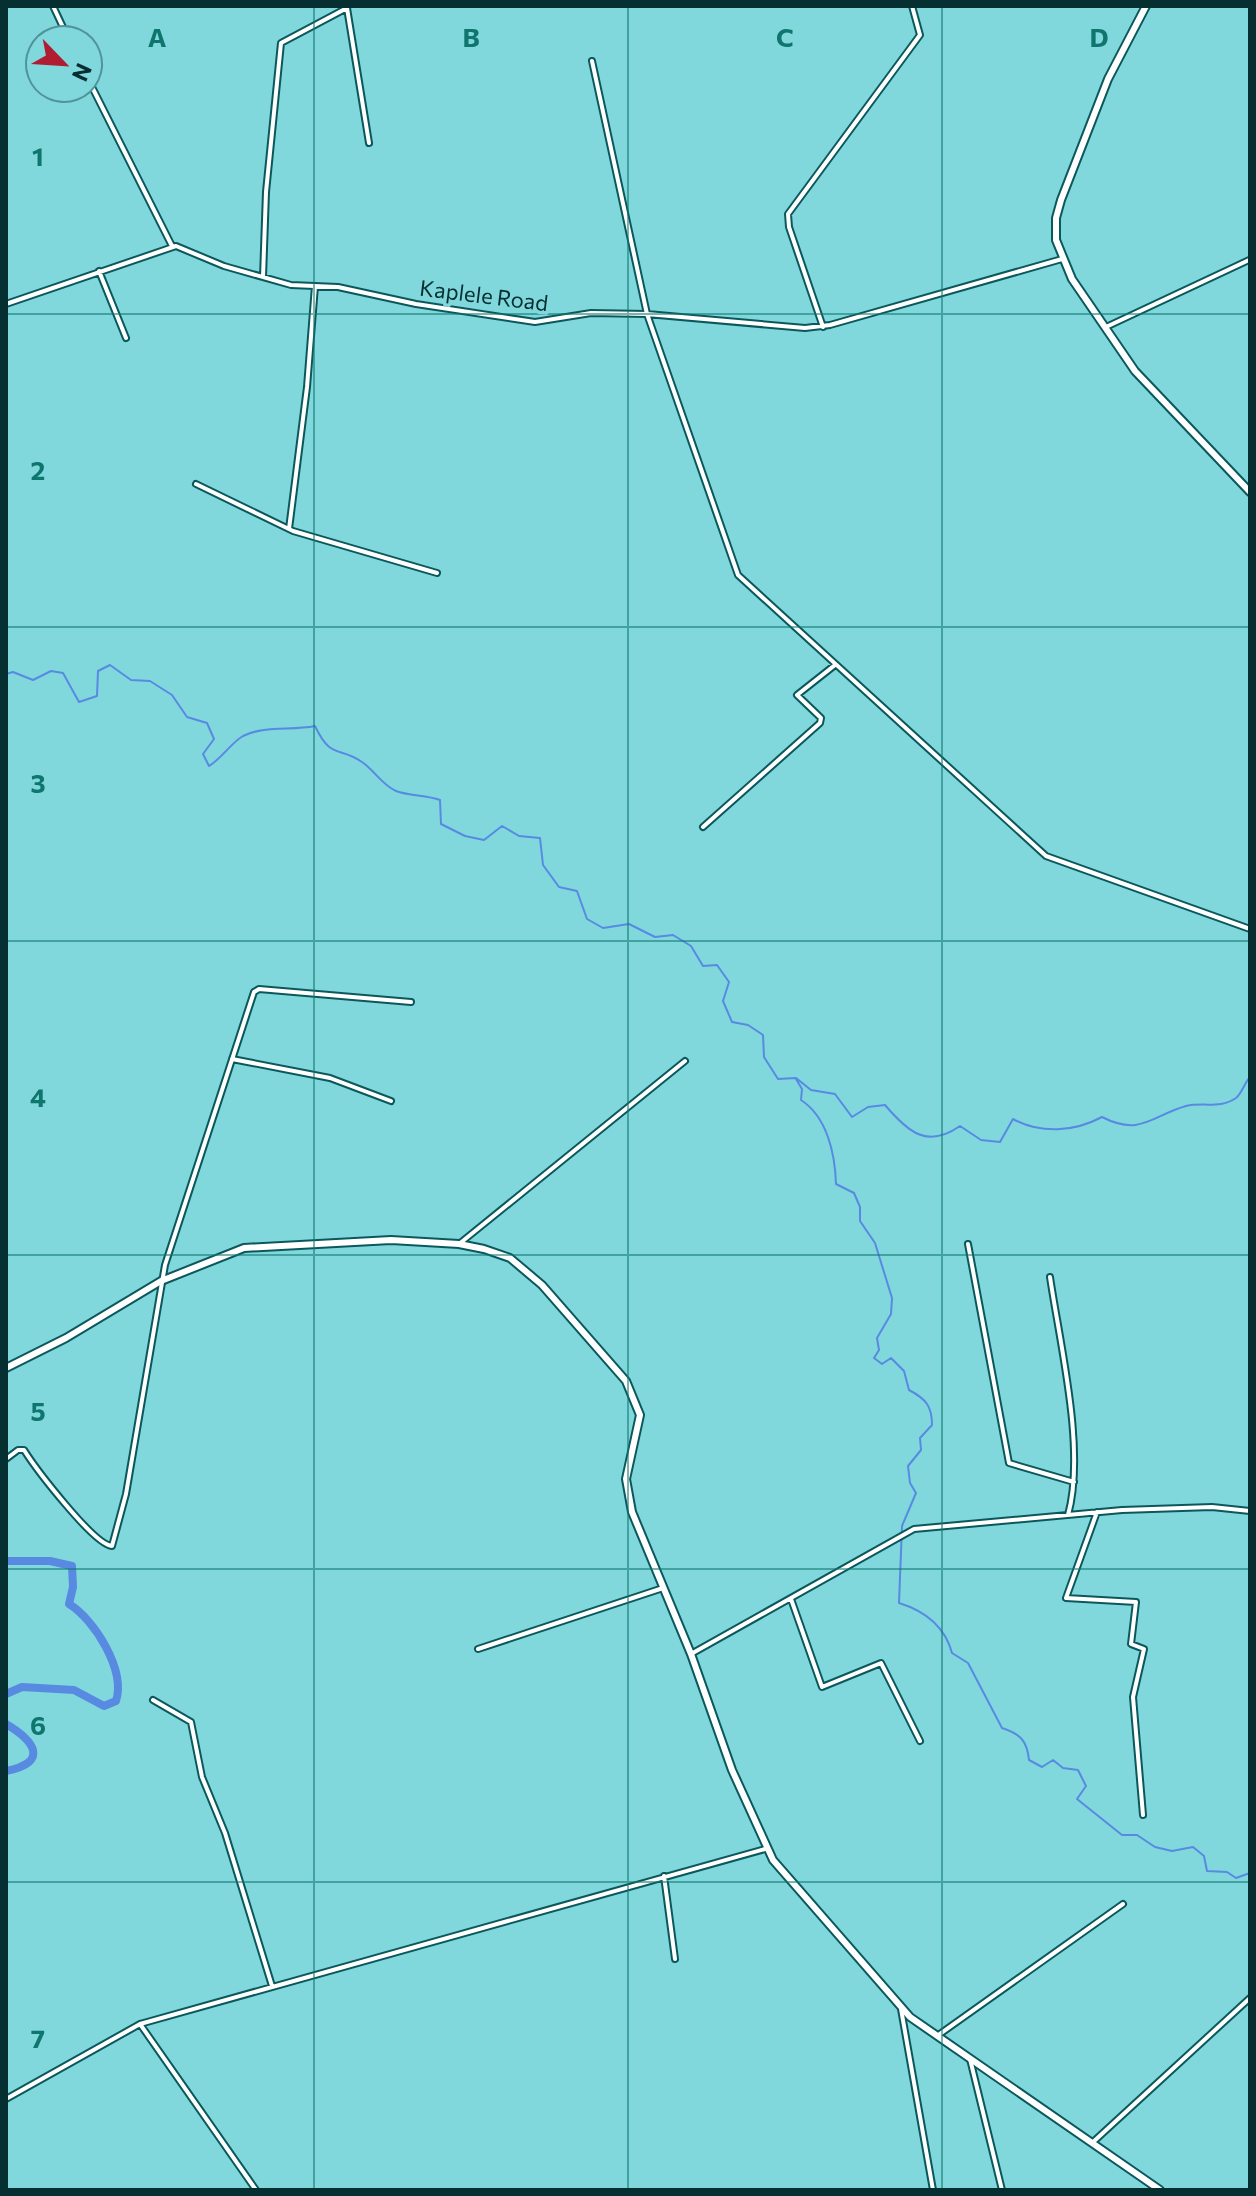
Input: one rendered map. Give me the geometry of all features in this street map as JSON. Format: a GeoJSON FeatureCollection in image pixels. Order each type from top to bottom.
{"type":"FeatureCollection","features":[{"type":"Feature","properties":{"kind":"street"},"geometry":{"type":"LineString","coordinates":[[823,327],[789,227],[788,214],[920,35],[912,6]]}},
{"type":"Feature","properties":{"kind":"street"},"geometry":{"type":"LineString","coordinates":[[1146,6],[1103,92],[1058,210],[1056,240],[1062,259],[1104,327],[1145,383],[1250,492]]}},
{"type":"Feature","properties":{"kind":"street"},"geometry":{"type":"LineString","coordinates":[[263,277],[266,192],[281,43],[347,8],[369,143]]}},
{"type":"Feature","properties":{"kind":"street"},"geometry":{"type":"LineString","coordinates":[[592,61],[647,314],[737,574],[1051,859],[1250,929]]}},
{"type":"Feature","properties":{"kind":"street"},"geometry":{"type":"LineString","coordinates":[[6,304],[172,246],[101,104]]}},
{"type":"Feature","properties":{"kind":"street","name":"Kaplele Road"},"geometry":{"type":"LineString","coordinates":[[172,246],[263,277],[535,322],[591,313],[823,327],[1062,259]]}},
{"type":"Feature","properties":{"kind":"street"},"geometry":{"type":"LineString","coordinates":[[1104,327],[1249,260]]}},
{"type":"Feature","properties":{"kind":"street"},"geometry":{"type":"LineString","coordinates":[[99,271],[126,338]]}},
{"type":"Feature","properties":{"kind":"street"},"geometry":{"type":"LineString","coordinates":[[289,529],[307,387],[315,286]]}},
{"type":"Feature","properties":{"kind":"street"},"geometry":{"type":"LineString","coordinates":[[196,484],[289,529],[437,573]]}},
{"type":"Feature","properties":{"kind":"street"},"geometry":{"type":"LineString","coordinates":[[703,827],[820,723],[821,718],[797,695],[835,665]]}},
{"type":"Feature","properties":{"kind":"street"},"geometry":{"type":"LineString","coordinates":[[6,1459],[18,1450],[24,1450],[50,1485],[99,1539],[112,1546],[126,1494],[161,1281],[257,989],[411,1002]]}},
{"type":"Feature","properties":{"kind":"street"},"geometry":{"type":"LineString","coordinates":[[232,1059],[330,1078],[391,1101]]}},
{"type":"Feature","properties":{"kind":"street"},"geometry":{"type":"LineString","coordinates":[[459,1244],[685,1061]]}},
{"type":"Feature","properties":{"kind":"street"},"geometry":{"type":"LineString","coordinates":[[6,1368],[66,1338],[161,1281],[252,1246],[391,1240],[459,1244],[498,1253],[518,1263],[542,1285],[626,1381],[640,1415],[627,1465],[628,1497],[765,1849],[901,2009],[1160,2190]]}},
{"type":"Feature","properties":{"kind":"street"},"geometry":{"type":"LineString","coordinates":[[968,1244],[1009,1463],[1074,1482]]}},
{"type":"Feature","properties":{"kind":"street"},"geometry":{"type":"LineString","coordinates":[[1050,1277],[1071,1416],[1074,1482],[1068,1515]]}},
{"type":"Feature","properties":{"kind":"street"},"geometry":{"type":"LineString","coordinates":[[691,1654],[914,1529],[1097,1512],[1212,1507],[1250,1511]]}},
{"type":"Feature","properties":{"kind":"street"},"geometry":{"type":"LineString","coordinates":[[1097,1512],[1066,1598],[1136,1602],[1131,1644],[1144,1648],[1133,1697],[1143,1815]]}},
{"type":"Feature","properties":{"kind":"street"},"geometry":{"type":"LineString","coordinates":[[478,1649],[663,1588]]}},
{"type":"Feature","properties":{"kind":"street"},"geometry":{"type":"LineString","coordinates":[[791,1599],[822,1687],[882,1663],[920,1741]]}},
{"type":"Feature","properties":{"kind":"street"},"geometry":{"type":"LineString","coordinates":[[153,1700],[191,1722],[202,1777],[225,1833],[272,1986]]}},
{"type":"Feature","properties":{"kind":"street"},"geometry":{"type":"LineString","coordinates":[[6,2099],[140,2024],[765,1849]]}},
{"type":"Feature","properties":{"kind":"street"},"geometry":{"type":"LineString","coordinates":[[664,1876],[675,1959]]}},
{"type":"Feature","properties":{"kind":"street"},"geometry":{"type":"LineString","coordinates":[[937,2036],[1123,1904]]}},
{"type":"Feature","properties":{"kind":"street"},"geometry":{"type":"LineString","coordinates":[[1092,2143],[1250,1998]]}},
{"type":"Feature","properties":{"kind":"street"},"geometry":{"type":"LineString","coordinates":[[901,2009],[933,2190]]}},
{"type":"Feature","properties":{"kind":"street"},"geometry":{"type":"LineString","coordinates":[[140,2024],[256,2190]]}},
{"type":"Feature","properties":{"kind":"street"},"geometry":{"type":"LineString","coordinates":[[970,2059],[1002,2190]]}},
{"type":"Feature","properties":{"kind":"waterway"},"geometry":{"type":"LineString","coordinates":[[6,674],[13,672],[33,680],[51,671],[63,673],[79,702],[97,696],[98,671],[110,665],[131,680],[150,681],[172,695],[187,717],[207,723],[214,739],[203,754],[209,766],[243,736],[269,729],[315,726],[326,744],[362,762],[391,788],[401,793],[440,800],[441,824],[465,836],[484,840],[502,826],[519,836],[540,838],[543,865],[559,887],[577,891],[587,919],[603,928],[629,924],[655,937],[673,935],[691,946],[703,966],[717,965],[729,982],[723,1001],[732,1022],[748,1025],[763,1035],[764,1057],[778,1079],[796,1078],[811,1090],[835,1094],[852,1117],[868,1107],[885,1105],[910,1130],[928,1137],[948,1133],[960,1126],[981,1140],[1000,1142],[1013,1119],[1046,1129],[1080,1126],[1102,1117],[1115,1123],[1137,1125],[1186,1106],[1230,1101],[1238,1096],[1250,1077]]}},
{"type":"Feature","properties":{"kind":"waterway"},"geometry":{"type":"LineString","coordinates":[[796,1079],[802,1089],[801,1100],[817,1116],[828,1137],[836,1184],[854,1193],[860,1207],[860,1221],[875,1243],[892,1298],[891,1314],[877,1338],[879,1350],[874,1358],[882,1364],[891,1358],[904,1371],[909,1390],[924,1400],[931,1413],[932,1425],[920,1438],[921,1450],[908,1466],[910,1483],[916,1493],[902,1526],[899,1603],[933,1621],[952,1653],[968,1663],[1002,1728],[1018,1735],[1026,1747],[1029,1760],[1042,1767],[1053,1760],[1063,1768],[1078,1770],[1086,1786],[1077,1799],[1122,1835],[1137,1835],[1155,1847],[1172,1851],[1193,1847],[1204,1856],[1207,1871],[1227,1872],[1236,1878],[1250,1873]]}},
{"type":"Feature","properties":{"kind":"waterway"},"geometry":{"type":"LineString","coordinates":[[6,1561],[50,1561],[72,1566],[73,1587],[69,1604],[88,1621],[106,1646],[118,1689],[116,1701],[104,1706],[74,1690],[22,1687],[6,1694]]}},
{"type":"Feature","properties":{"kind":"waterway"},"geometry":{"type":"LineString","coordinates":[[6,1724],[24,1737],[33,1750],[29,1762],[6,1771]]}}]}
